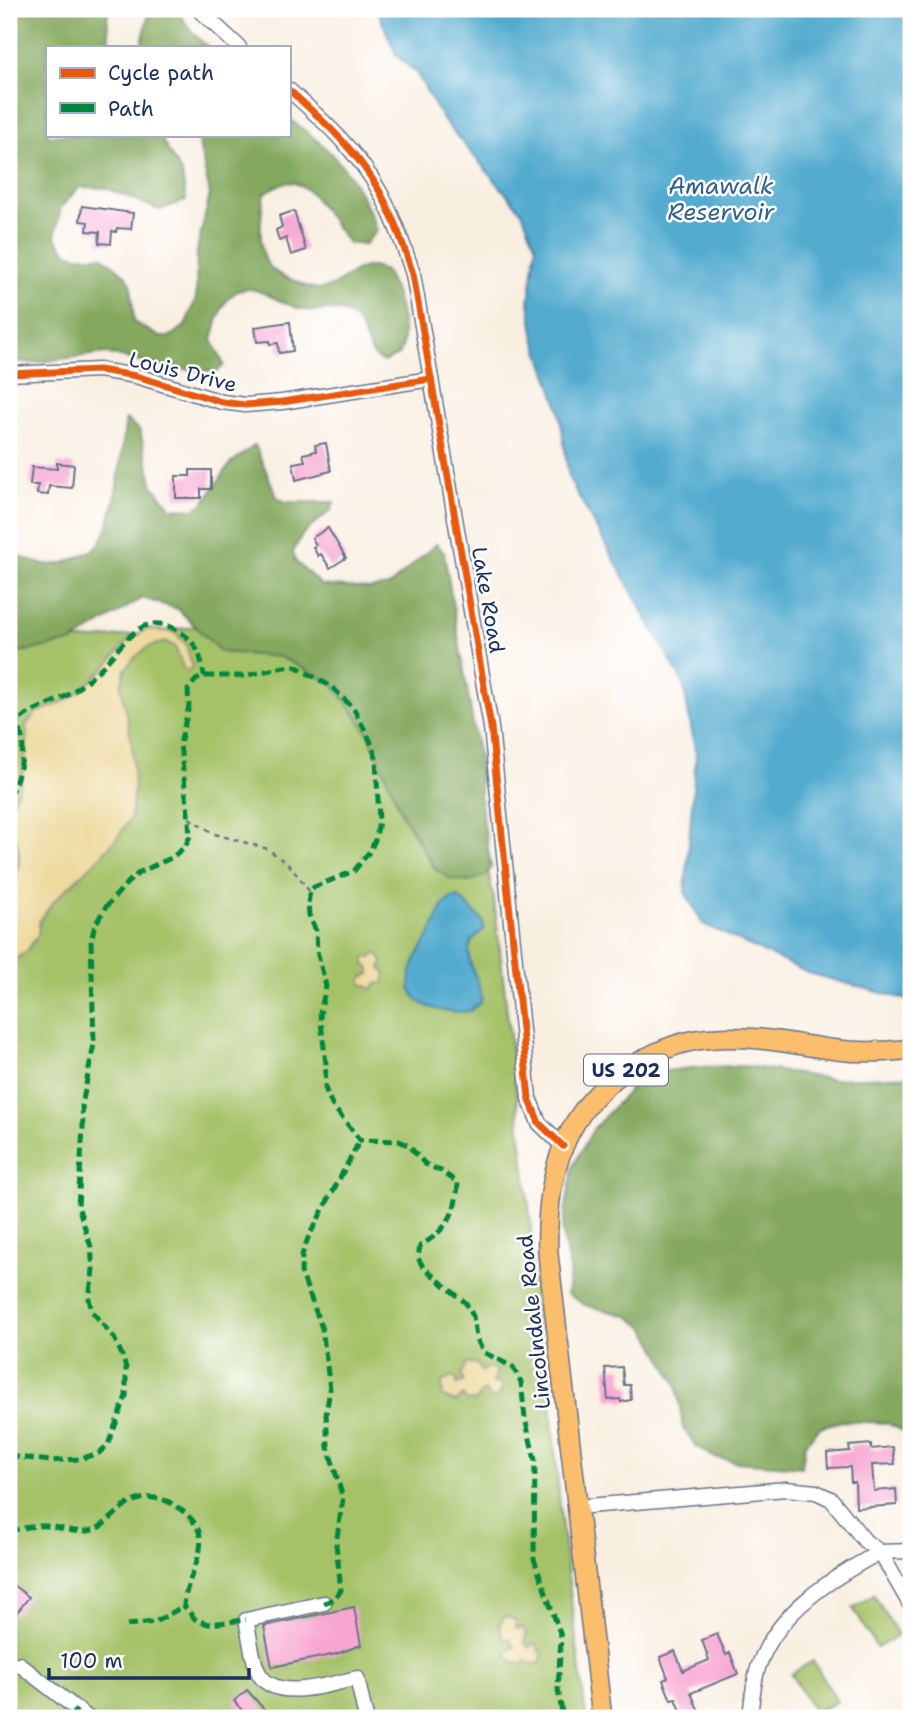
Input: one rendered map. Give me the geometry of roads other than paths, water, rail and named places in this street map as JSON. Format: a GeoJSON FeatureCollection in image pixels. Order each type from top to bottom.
{"type":"FeatureCollection","features":[{"type":"Feature","properties":{"kind":"main road","name":"Lincolndale Road"},"geometry":{"type":"LineString","coordinates":[[602,1718],[547,1241],[549,1199],[554,1171],[563,1146],[584,1108],[615,1077],[649,1056],[691,1041],[738,1038],[862,1052],[911,1049]]}},
{"type":"Feature","properties":{"kind":"street"},"geometry":{"type":"LineString","coordinates":[[198,9],[238,46]]}},
{"type":"Feature","properties":{"kind":"street","name":"Lake Road"},"geometry":{"type":"LineString","coordinates":[[290,91],[350,149],[380,191],[401,237],[413,274],[491,727],[529,1098],[538,1123],[563,1146]]}},
{"type":"Feature","properties":{"kind":"street","name":"Louis Drive"},"geometry":{"type":"LineString","coordinates":[[9,374],[99,370],[136,376],[222,402],[244,405],[282,402],[431,379]]}},
{"type":"Feature","properties":{"kind":"street"},"geometry":{"type":"LineString","coordinates":[[577,1507],[786,1489],[802,1490],[831,1499],[865,1541],[880,1552],[911,1605]]}},
{"type":"Feature","properties":{"kind":"street"},"geometry":{"type":"LineString","coordinates":[[750,1718],[759,1664],[773,1635],[800,1604],[856,1565],[880,1552],[911,1551]]}},
{"type":"Feature","properties":{"kind":"street"},"geometry":{"type":"LineString","coordinates":[[324,1603],[246,1620],[257,1671],[272,1686],[290,1691],[357,1678],[366,1718]]}},
{"type":"Feature","properties":{"kind":"street"},"geometry":{"type":"LineString","coordinates":[[19,1664],[88,1718]]}},
{"type":"Feature","properties":{"kind":"water","name":"Amawalk Reservoir"},"geometry":{"type":"Polygon","coordinates":[[[377,9],[911,9],[911,1001],[808,973],[703,924],[685,892],[696,754],[683,683],[569,479],[559,408],[535,339],[529,302],[536,247],[522,212],[443,120],[417,74],[396,55],[377,9]]]}},
{"type":"Feature","properties":{"kind":"water"},"geometry":{"type":"Polygon","coordinates":[[[459,897],[483,921],[484,928],[469,948],[481,1002],[470,1011],[456,1012],[429,1007],[418,1001],[410,989],[411,972],[416,958],[444,904],[459,897]]]}}]}
